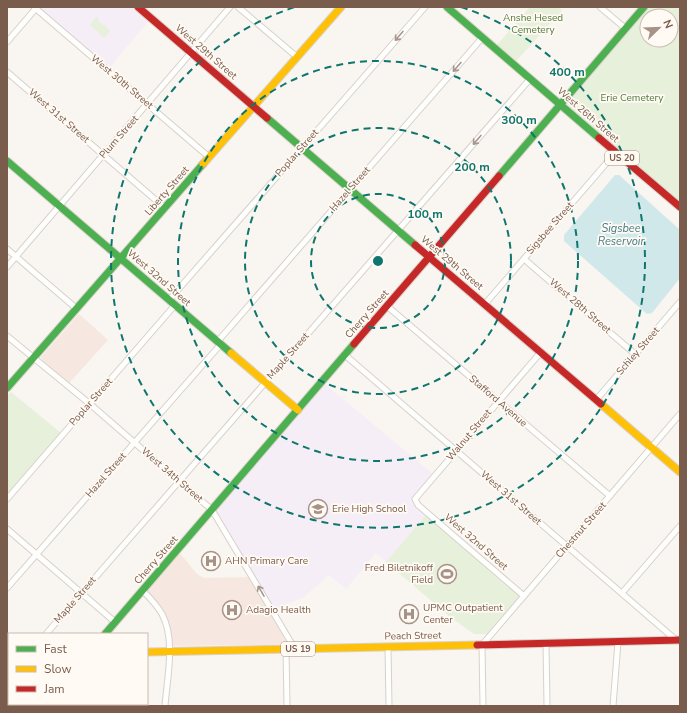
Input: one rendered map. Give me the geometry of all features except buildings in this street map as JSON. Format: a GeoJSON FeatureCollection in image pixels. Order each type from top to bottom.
{"type":"FeatureCollection","features":[{"type":"Feature","properties":{"kind":"street","name":"West 29th Street"},"geometry":{"type":"LineString","coordinates":[[138,7],[680,472]]}},
{"type":"Feature","properties":{"kind":"street","name":"Plum Street"},"geometry":{"type":"LineString","coordinates":[[7,267],[230,7]]}},
{"type":"Feature","properties":{"kind":"street"},"geometry":{"type":"LineString","coordinates":[[238,7],[297,58]]}},
{"type":"Feature","properties":{"kind":"street","name":"Liberty Street"},"geometry":{"type":"LineString","coordinates":[[7,388],[341,7]]}},
{"type":"Feature","properties":{"kind":"street","name":"Poplar Street"},"geometry":{"type":"LineString","coordinates":[[169,300],[425,7]]}},
{"type":"Feature","properties":{"kind":"street"},"geometry":{"type":"LineString","coordinates":[[600,7],[625,28]]}},
{"type":"Feature","properties":{"kind":"street","name":"Cherry Street"},"geometry":{"type":"LineString","coordinates":[[106,633],[644,7]]}},
{"type":"Feature","properties":{"kind":"street"},"geometry":{"type":"LineString","coordinates":[[7,42],[35,8]]}},
{"type":"Feature","properties":{"kind":"street","name":"West 30th Street"},"geometry":{"type":"LineString","coordinates":[[35,8],[209,157]]}},
{"type":"Feature","properties":{"kind":"street","name":"West 26th Street"},"geometry":{"type":"LineString","coordinates":[[449,8],[680,207]]}},
{"type":"Feature","properties":{"kind":"street","name":"Hazel Street"},"geometry":{"type":"LineString","coordinates":[[7,588],[350,189],[482,38]]}},
{"type":"Feature","properties":{"kind":"street","name":"West 31st Street"},"geometry":{"type":"LineString","coordinates":[[7,72],[166,208]]}},
{"type":"Feature","properties":{"kind":"street","name":"Maple Street"},"geometry":{"type":"LineString","coordinates":[[47,633],[530,79]]}},
{"type":"Feature","properties":{"kind":"street","name":"Sigsbee Street"},"geometry":{"type":"LineString","coordinates":[[485,304],[616,152]]}},
{"type":"Feature","properties":{"kind":"street","name":"West 32nd Street"},"geometry":{"type":"LineString","coordinates":[[7,161],[298,410]]}},
{"type":"Feature","properties":{"kind":"street"},"geometry":{"type":"LineString","coordinates":[[7,249],[77,309]]}},
{"type":"Feature","properties":{"kind":"street","name":"West 28th Street"},"geometry":{"type":"LineString","coordinates":[[524,259],[635,354]]}},
{"type":"Feature","properties":{"kind":"street","name":"Schley Street"},"geometry":{"type":"LineString","coordinates":[[596,400],[680,302]]}},
{"type":"Feature","properties":{"kind":"street","name":"Poplar Street"},"geometry":{"type":"LineString","coordinates":[[7,499],[175,305]]}},
{"type":"Feature","properties":{"kind":"street","name":"Stafford Avenue"},"geometry":{"type":"LineString","coordinates":[[387,306],[610,496]]}},
{"type":"Feature","properties":{"kind":"street","name":"West 34th Street"},"geometry":{"type":"LineString","coordinates":[[7,336],[90,404],[212,510],[295,649]]}},
{"type":"Feature","properties":{"kind":"street","name":"Walnut Street"},"geometry":{"type":"LineString","coordinates":[[416,501],[416,497],[541,352]]}},
{"type":"Feature","properties":{"kind":"street","name":"West 31st Street"},"geometry":{"type":"LineString","coordinates":[[345,355],[622,593],[679,640]]}},
{"type":"Feature","properties":{"kind":"street","name":"Chestnut Street"},"geometry":{"type":"LineString","coordinates":[[482,645],[680,414]]}},
{"type":"Feature","properties":{"kind":"street","name":"West 32nd Street"},"geometry":{"type":"LineString","coordinates":[[416,501],[418,505],[524,596]]}},
{"type":"Feature","properties":{"kind":"street"},"geometry":{"type":"LineString","coordinates":[[622,593],[680,526]]}},
{"type":"Feature","properties":{"kind":"street"},"geometry":{"type":"LineString","coordinates":[[7,529],[115,622]]}},
{"type":"Feature","properties":{"kind":"street"},"geometry":{"type":"LineString","coordinates":[[142,591],[155,604],[164,618],[169,634],[170,652],[165,706]]}},
{"type":"Feature","properties":{"kind":"street","name":"Peach Street"},"geometry":{"type":"LineString","coordinates":[[148,652],[679,640]]}},
{"type":"Feature","properties":{"kind":"street"},"geometry":{"type":"LineString","coordinates":[[615,705],[618,642]]}},
{"type":"Feature","properties":{"kind":"street"},"geometry":{"type":"LineString","coordinates":[[546,643],[547,706]]}},
{"type":"Feature","properties":{"kind":"street"},"geometry":{"type":"LineString","coordinates":[[482,645],[483,706]]}},
{"type":"Feature","properties":{"kind":"street"},"geometry":{"type":"LineString","coordinates":[[388,647],[389,706]]}},
{"type":"Feature","properties":{"kind":"street"},"geometry":{"type":"LineString","coordinates":[[286,649],[287,706]]}},
{"type":"Feature","properties":{"kind":"shaded area"},"geometry":{"type":"Polygon","coordinates":[[[41,7],[133,7],[149,21],[110,68],[41,9],[41,7]]]}},
{"type":"Feature","properties":{"kind":"shaded area"},"geometry":{"type":"Polygon","coordinates":[[[79,314],[108,340],[69,383],[44,363],[41,357],[79,314]]]}},
{"type":"Feature","properties":{"kind":"shaded area","name":"Erie High School"},"geometry":{"type":"Polygon","coordinates":[[[325,384],[433,474],[414,496],[416,507],[520,597],[488,634],[474,634],[449,616],[376,553],[346,589],[329,575],[304,597],[274,609],[216,510],[325,384]]]}},
{"type":"Feature","properties":{"kind":"shaded area"},"geometry":{"type":"Polygon","coordinates":[[[179,552],[197,574],[205,578],[249,577],[286,643],[267,645],[172,645],[168,621],[158,604],[146,591],[179,552]]]}},
{"type":"Feature","properties":{"kind":"green space","name":"Anshe Hesed Cemetery"},"geometry":{"type":"Polygon","coordinates":[[[530,7],[558,7],[562,11],[516,61],[497,45],[530,7]]]}},
{"type":"Feature","properties":{"kind":"green space","name":"Erie Cemetery"},"geometry":{"type":"Polygon","coordinates":[[[680,7],[680,203],[566,103],[639,16],[639,48],[679,48],[679,8],[646,8],[680,7]]]}},
{"type":"Feature","properties":{"kind":"green space"},"geometry":{"type":"Polygon","coordinates":[[[96,17],[98,18],[98,21],[105,25],[110,31],[104,38],[90,25],[96,17]]]}},
{"type":"Feature","properties":{"kind":"green space"},"geometry":{"type":"Polygon","coordinates":[[[11,392],[61,433],[7,495],[7,396],[11,392]]]}},
{"type":"Feature","properties":{"kind":"green space","name":"Fred Biletnikoff Field"},"geometry":{"type":"Polygon","coordinates":[[[426,515],[520,597],[488,634],[474,634],[449,616],[386,562],[426,515]]]}},
{"type":"Feature","properties":{"kind":"water","name":"Sigsbee Reservoir"},"geometry":{"type":"Polygon","coordinates":[[[615,175],[619,175],[680,230],[680,278],[652,313],[647,314],[564,241],[564,235],[615,175]]]}},
{"type":"Feature","properties":{"kind":"traffic: fast"},"geometry":{"type":"LineString","coordinates":[[447,7],[599,138]]}},
{"type":"Feature","properties":{"kind":"traffic: fast"},"geometry":{"type":"LineString","coordinates":[[499,176],[644,7]]}},
{"type":"Feature","properties":{"kind":"traffic: fast"},"geometry":{"type":"LineString","coordinates":[[267,118],[415,245]]}},
{"type":"Feature","properties":{"kind":"traffic: fast"},"geometry":{"type":"LineString","coordinates":[[7,161],[231,353]]}},
{"type":"Feature","properties":{"kind":"traffic: fast"},"geometry":{"type":"LineString","coordinates":[[7,388],[203,164]]}},
{"type":"Feature","properties":{"kind":"traffic: fast"},"geometry":{"type":"LineString","coordinates":[[106,633],[354,344]]}},
{"type":"Feature","properties":{"kind":"traffic: slow"},"geometry":{"type":"LineString","coordinates":[[203,164],[341,7]]}},
{"type":"Feature","properties":{"kind":"traffic: slow"},"geometry":{"type":"LineString","coordinates":[[231,353],[298,410]]}},
{"type":"Feature","properties":{"kind":"traffic: slow"},"geometry":{"type":"LineString","coordinates":[[601,404],[680,472]]}},
{"type":"Feature","properties":{"kind":"traffic: slow"},"geometry":{"type":"LineString","coordinates":[[148,652],[477,645]]}},
{"type":"Feature","properties":{"kind":"traffic: jam"},"geometry":{"type":"LineString","coordinates":[[138,7],[267,118]]}},
{"type":"Feature","properties":{"kind":"traffic: jam"},"geometry":{"type":"LineString","coordinates":[[599,138],[680,207]]}},
{"type":"Feature","properties":{"kind":"traffic: jam"},"geometry":{"type":"LineString","coordinates":[[354,344],[499,176]]}},
{"type":"Feature","properties":{"kind":"traffic: jam"},"geometry":{"type":"LineString","coordinates":[[415,245],[601,404]]}},
{"type":"Feature","properties":{"kind":"traffic: jam"},"geometry":{"type":"LineString","coordinates":[[477,645],[680,640]]}},
{"type":"Feature","properties":{"kind":"place","name":"Erie High School"},"geometry":{"type":"Point","coordinates":[318,509]}},
{"type":"Feature","properties":{"kind":"place","name":"AHN Primary Care"},"geometry":{"type":"Point","coordinates":[211,561]}},
{"type":"Feature","properties":{"kind":"place","name":"Fred Biletnikoff Field"},"geometry":{"type":"Point","coordinates":[447,574]}},
{"type":"Feature","properties":{"kind":"place","name":"Adagio Health"},"geometry":{"type":"Point","coordinates":[232,610]}},
{"type":"Feature","properties":{"kind":"place","name":"UPMC Outpatient Center"},"geometry":{"type":"Point","coordinates":[409,614]}}]}
